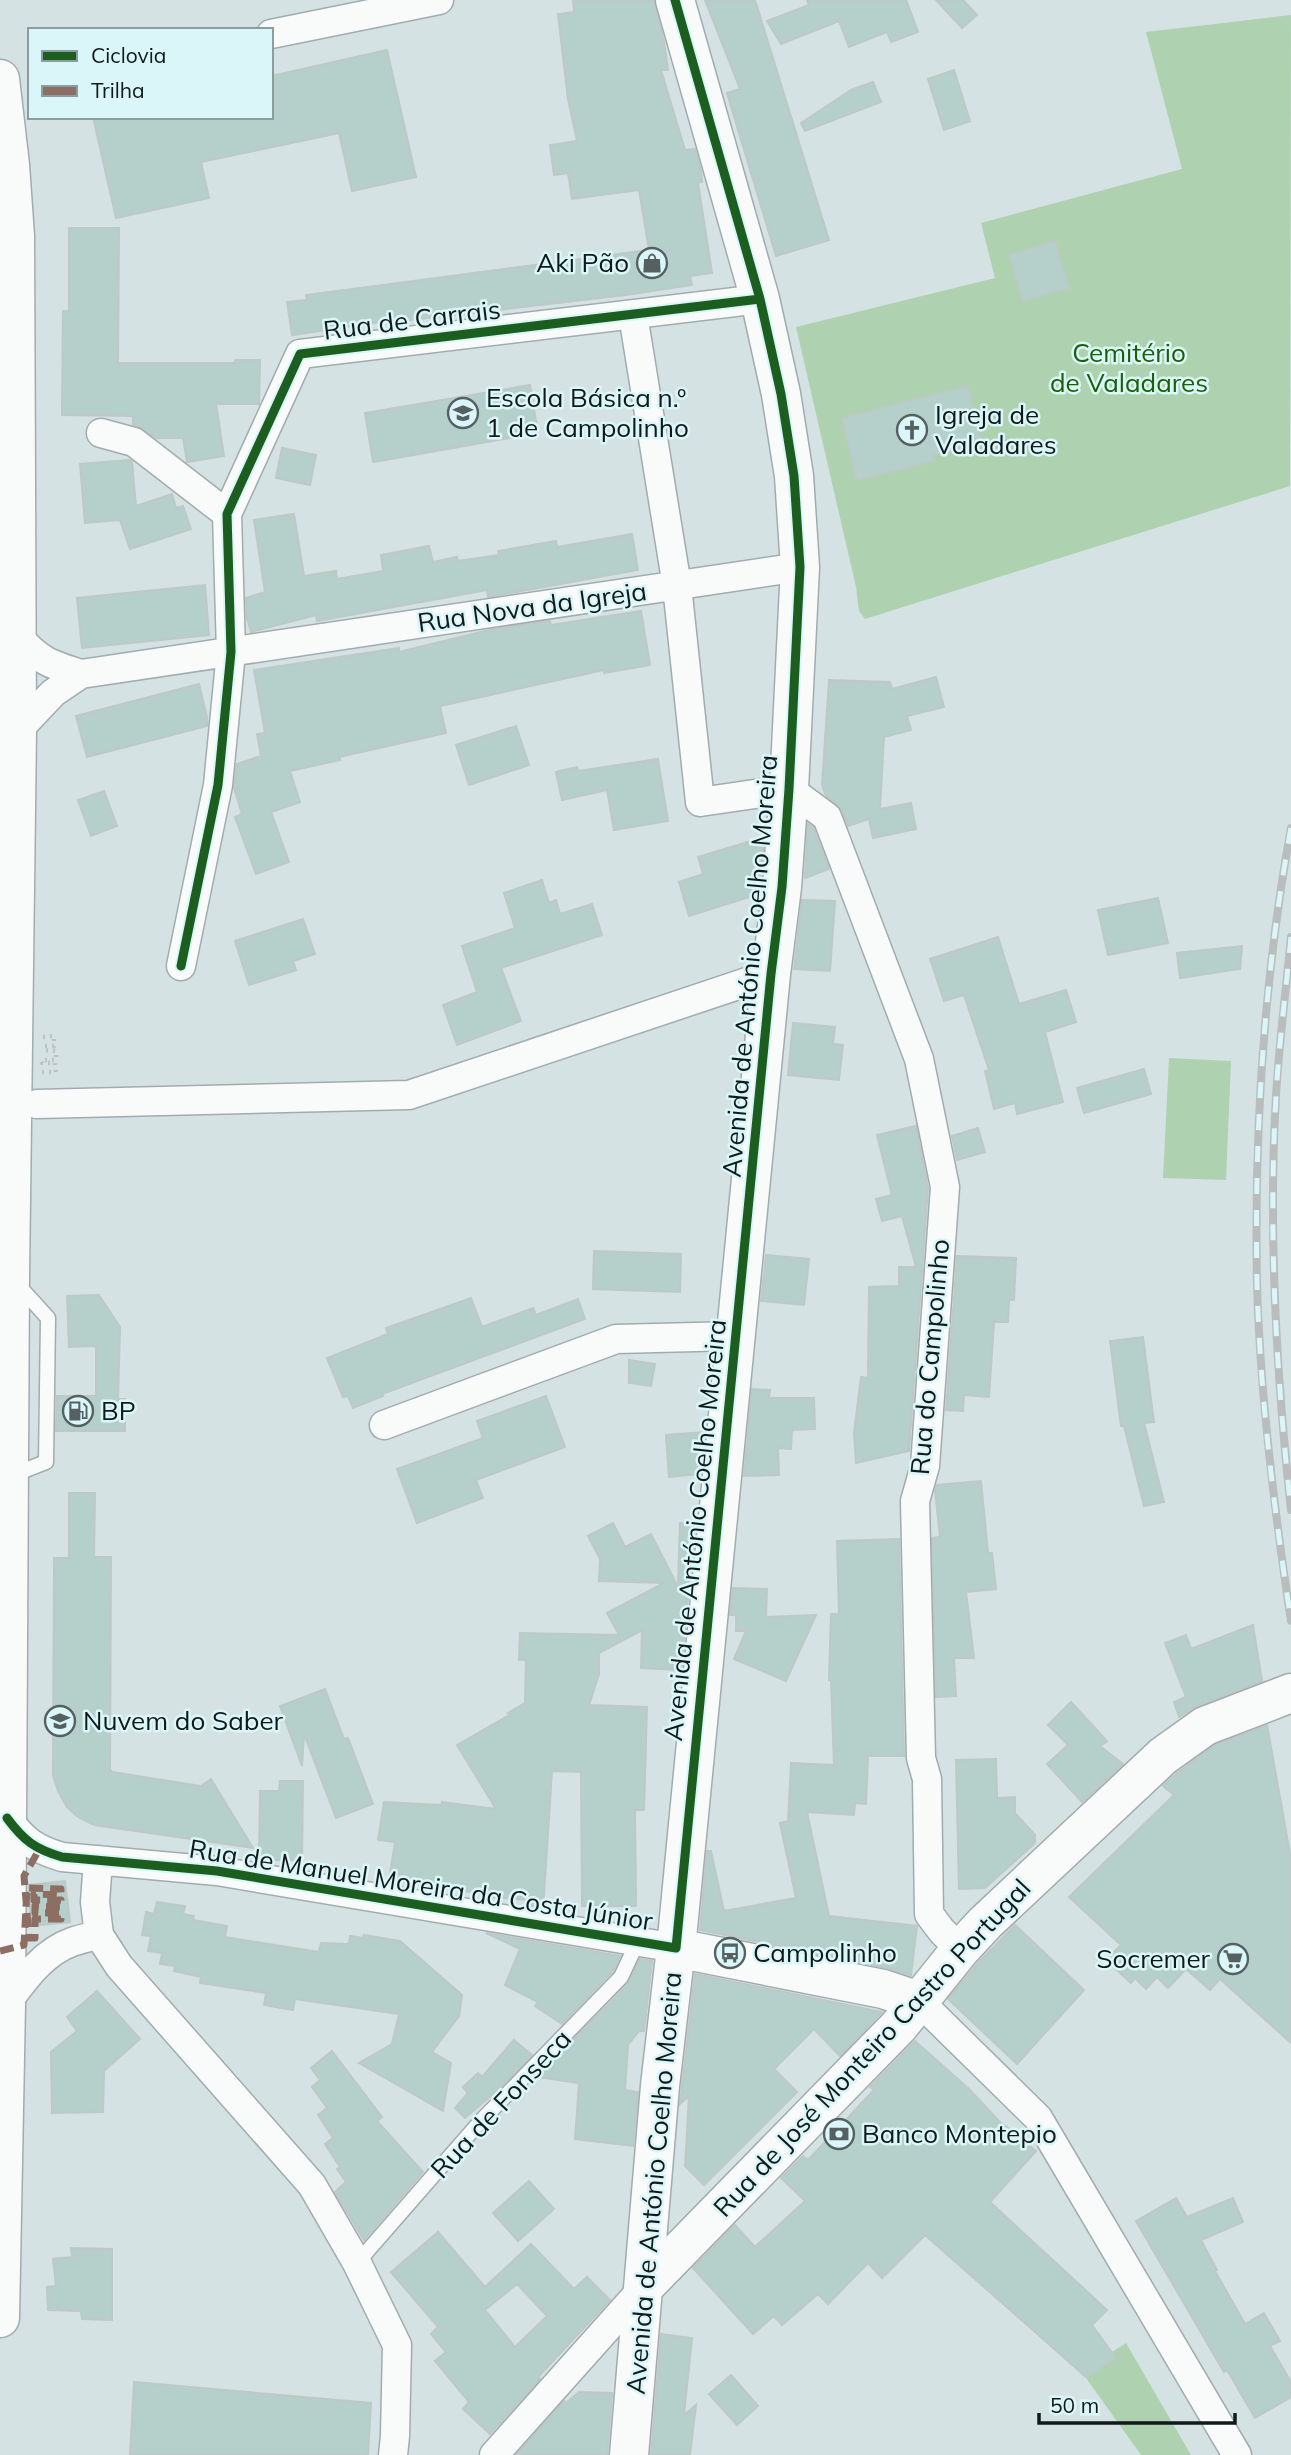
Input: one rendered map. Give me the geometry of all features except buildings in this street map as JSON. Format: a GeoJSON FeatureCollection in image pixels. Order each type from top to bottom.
{"type":"FeatureCollection","features":[{"type":"Feature","properties":{"kind":"main road","name":"Avenida de António Coelho Moreira"},"geometry":{"type":"LineString","coordinates":[[629,2455],[660,2086],[676,1948],[771,974],[782,887],[800,567],[794,476],[781,394],[760,299],[676,0]]}},
{"type":"Feature","properties":{"kind":"main road"},"geometry":{"type":"LineString","coordinates":[[0,79],[15,236],[17,636],[6,2004],[0,2318]]}},
{"type":"Feature","properties":{"kind":"main road","name":"Rua de José Monteiro Castro Portugal"},"geometry":{"type":"LineString","coordinates":[[644,2287],[899,2026],[985,1923],[1163,1756],[1205,1726],[1275,1700]]}},
{"type":"Feature","properties":{"kind":"main road","name":"Rua de Manuel Moreira da Costa Júnior"},"geometry":{"type":"LineString","coordinates":[[676,1948],[883,1989],[919,2001]]}},
{"type":"Feature","properties":{"kind":"street"},"geometry":{"type":"LineString","coordinates":[[273,34],[439,0]]}},
{"type":"Feature","properties":{"kind":"street"},"geometry":{"type":"LineString","coordinates":[[760,299],[633,315],[677,586],[800,567]]}},
{"type":"Feature","properties":{"kind":"street","name":"Rua de Carrais"},"geometry":{"type":"LineString","coordinates":[[181,966],[218,785],[231,652],[227,514],[300,354],[633,315]]}},
{"type":"Feature","properties":{"kind":"street"},"geometry":{"type":"LineString","coordinates":[[101,433],[134,442],[227,514]]}},
{"type":"Feature","properties":{"kind":"street","name":"Rua Nova da Igreja"},"geometry":{"type":"LineString","coordinates":[[17,636],[37,657],[81,674],[677,586],[700,802],[789,789]]}},
{"type":"Feature","properties":{"kind":"street","name":"Rua Nova da Igreja"},"geometry":{"type":"LineString","coordinates":[[17,731],[53,693],[81,674]]}},
{"type":"Feature","properties":{"kind":"street","name":"Rua do Campolinho"},"geometry":{"type":"LineString","coordinates":[[789,789],[827,817],[919,1059],[945,1187],[925,1466],[915,1501],[921,1758],[927,1779],[929,1914],[960,1950]]}},
{"type":"Feature","properties":{"kind":"street"},"geometry":{"type":"LineString","coordinates":[[37,1104],[409,1095],[771,974]]}},
{"type":"Feature","properties":{"kind":"street"},"geometry":{"type":"LineString","coordinates":[[384,1424],[616,1339],[735,1336]]}},
{"type":"Feature","properties":{"kind":"street","name":"Rua de Manuel Moreira da Costa Júnior"},"geometry":{"type":"LineString","coordinates":[[7,1818],[20,1835],[39,1850],[62,1857],[217,1871],[676,1948]]}},
{"type":"Feature","properties":{"kind":"street"},"geometry":{"type":"LineString","coordinates":[[98,1860],[94,1902],[99,1935],[119,1966],[312,2185],[357,2263],[397,2345],[393,2455]]}},
{"type":"Feature","properties":{"kind":"street"},"geometry":{"type":"LineString","coordinates":[[6,2004],[47,1956],[70,1942],[99,1935]]}},
{"type":"Feature","properties":{"kind":"street","name":"Rua de Manuel Moreira da Costa Júnior"},"geometry":{"type":"LineString","coordinates":[[919,2001],[1038,2118],[1237,2455]]}},
{"type":"Feature","properties":{"kind":"street","name":"Rua de José Monteiro Castro Portugal"},"geometry":{"type":"LineString","coordinates":[[494,2455],[644,2287]]}},
{"type":"Feature","properties":{"kind":"lane","name":"Rua de Fonseca"},"geometry":{"type":"LineString","coordinates":[[357,2263],[479,2123],[621,1977],[638,1941]]}},
{"type":"Feature","properties":{"kind":"green space","name":"Cemitério de Valadares"},"geometry":{"type":"Polygon","coordinates":[[[1291,15],[1290,486],[865,619],[859,611],[856,587],[796,327],[995,278],[981,223],[1182,169],[1146,32],[1291,15]]]}},
{"type":"Feature","properties":{"kind":"green space"},"geometry":{"type":"Polygon","coordinates":[[[1169,1058],[1231,1061],[1226,1180],[1163,1178],[1169,1058]]]}},
{"type":"Feature","properties":{"kind":"green space"},"geometry":{"type":"Polygon","coordinates":[[[1126,2343],[1191,2455],[1141,2455],[1086,2378],[1116,2358],[1112,2352],[1126,2343]]]}},
{"type":"Feature","properties":{"kind":"railway"},"geometry":{"type":"LineString","coordinates":[[1291,828],[1268,997],[1259,1112],[1256,1226],[1265,1410],[1291,1621]]}},
{"type":"Feature","properties":{"kind":"railway"},"geometry":{"type":"LineString","coordinates":[[1291,937],[1277,1076],[1273,1200],[1278,1355],[1291,1510]]}},
{"type":"Feature","properties":{"kind":"marked path"},"geometry":{"type":"LineString","coordinates":[[0,1951],[24,1945],[27,1888],[61,1889],[61,1895],[34,1894],[34,1900],[61,1900],[60,1907],[35,1906],[35,1913],[61,1913],[61,1919],[35,1919],[35,1938],[29,1938],[24,1876],[39,1850]]}},
{"type":"Feature","properties":{"kind":"cycle path"},"geometry":{"type":"LineString","coordinates":[[7,1818],[31,1843],[62,1857],[217,1871],[676,1948],[771,974],[782,887],[800,567],[794,476],[781,394],[760,299],[675,0]]}},
{"type":"Feature","properties":{"kind":"cycle path"},"geometry":{"type":"LineString","coordinates":[[181,966],[218,785],[231,652],[227,514],[300,354],[760,299]]}},
{"type":"Feature","properties":{"kind":"place","name":"Aki Pão"},"geometry":{"type":"Point","coordinates":[652,263]}},
{"type":"Feature","properties":{"kind":"place","name":"Escola Básica n.º 1 de Campolinho"},"geometry":{"type":"Point","coordinates":[463,413]}},
{"type":"Feature","properties":{"kind":"place","name":"Igreja de Valadares"},"geometry":{"type":"Point","coordinates":[912,430]}},
{"type":"Feature","properties":{"kind":"place","name":"BP"},"geometry":{"type":"Point","coordinates":[78,1411]}},
{"type":"Feature","properties":{"kind":"place","name":"Nuvem do Saber"},"geometry":{"type":"Point","coordinates":[60,1721]}},
{"type":"Feature","properties":{"kind":"place","name":"Campolinho"},"geometry":{"type":"Point","coordinates":[730,1953]}},
{"type":"Feature","properties":{"kind":"place","name":"Socremer"},"geometry":{"type":"Point","coordinates":[1233,1959]}},
{"type":"Feature","properties":{"kind":"place","name":"Banco Montepio"},"geometry":{"type":"Point","coordinates":[839,2134]}}]}
